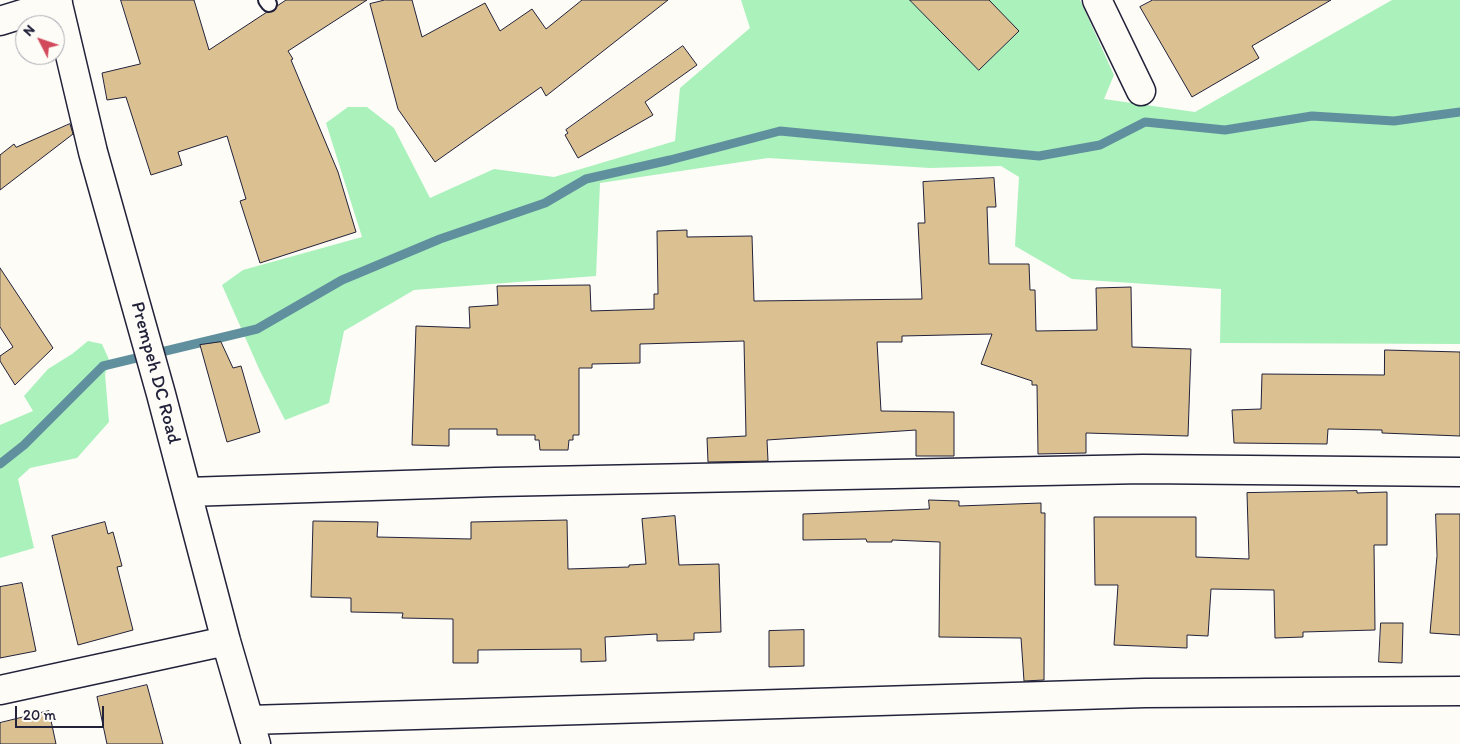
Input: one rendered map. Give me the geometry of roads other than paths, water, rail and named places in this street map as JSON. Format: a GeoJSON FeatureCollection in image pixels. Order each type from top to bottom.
{"type":"FeatureCollection","features":[{"type":"Feature","properties":{"kind":"street"},"geometry":{"type":"LineString","coordinates":[[1097,0],[1141,91]]}},
{"type":"Feature","properties":{"kind":"street"},"geometry":{"type":"LineString","coordinates":[[0,20],[58,2]]}},
{"type":"Feature","properties":{"kind":"street","name":"Prempeh DC Road"},"geometry":{"type":"LineString","coordinates":[[58,2],[93,152],[161,394],[226,641],[253,732]]}},
{"type":"Feature","properties":{"kind":"street"},"geometry":{"type":"LineString","coordinates":[[187,492],[505,482],[1143,469],[1460,472]]}},
{"type":"Feature","properties":{"kind":"street"},"geometry":{"type":"LineString","coordinates":[[0,690],[226,641]]}},
{"type":"Feature","properties":{"kind":"street"},"geometry":{"type":"LineString","coordinates":[[253,732],[1145,693],[1460,691]]}},
{"type":"Feature","properties":{"kind":"waterway"},"geometry":{"type":"LineString","coordinates":[[0,464],[24,445],[103,366],[257,329],[342,280],[440,239],[545,203],[586,179],[670,160],[780,131],[1039,156],[1100,145],[1145,122],[1225,130],[1312,116],[1394,121],[1460,112]]}}]}
